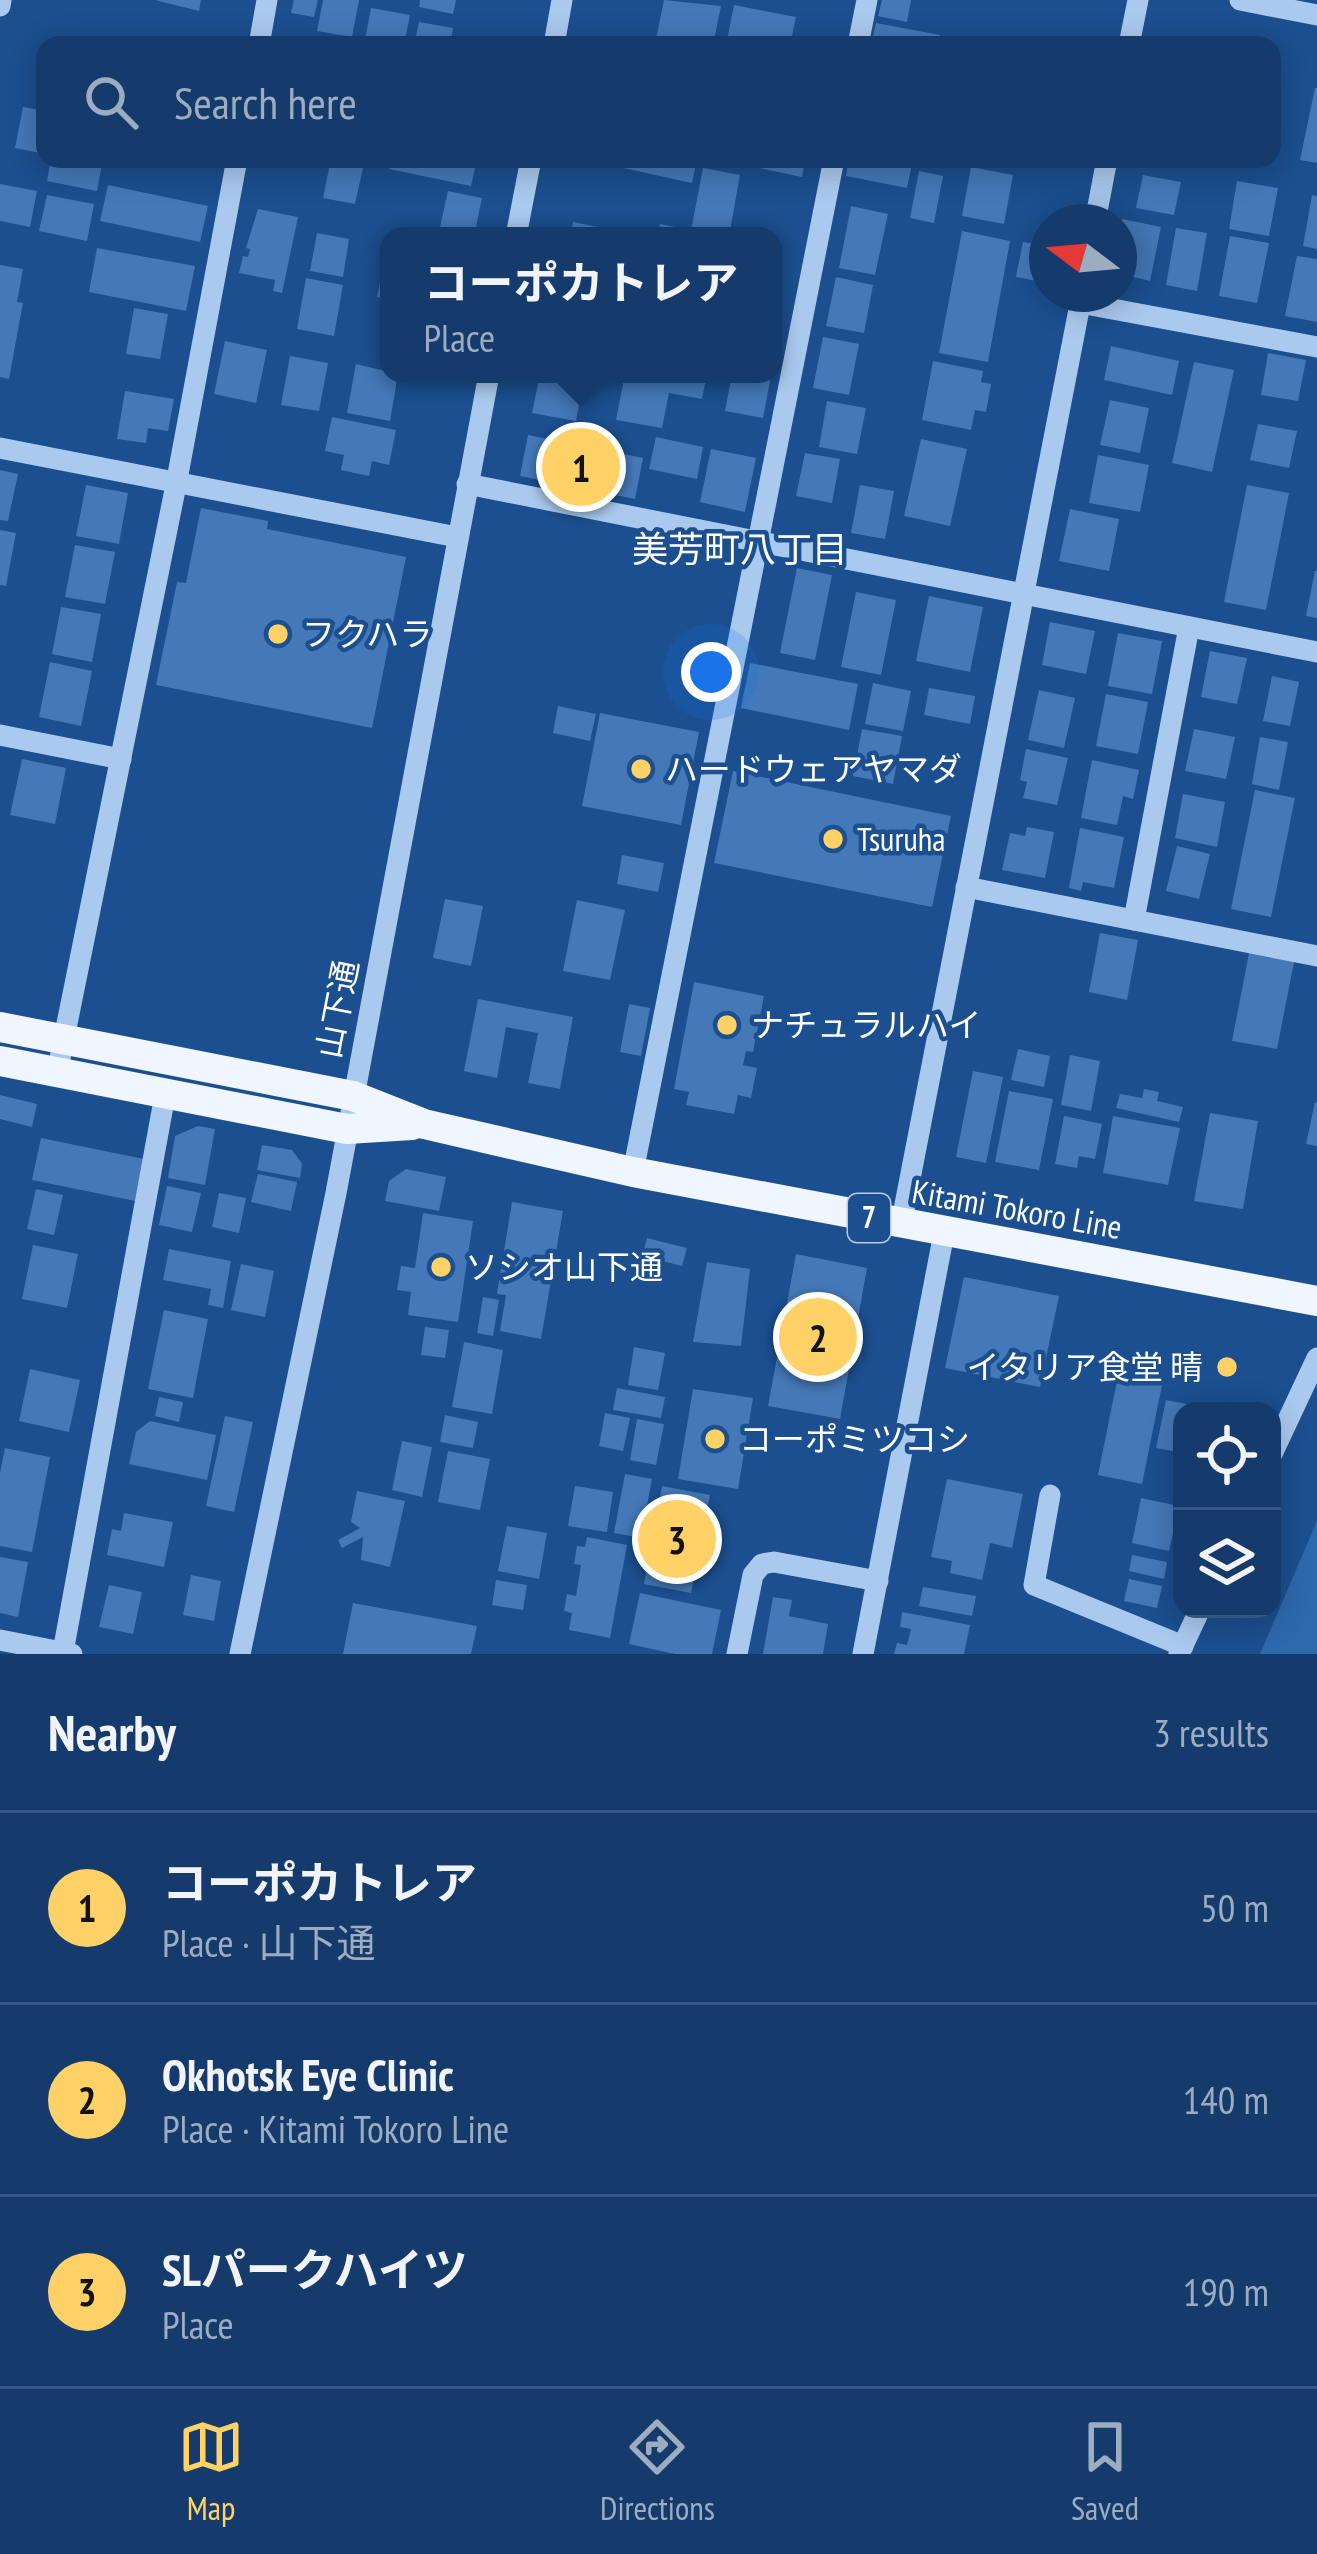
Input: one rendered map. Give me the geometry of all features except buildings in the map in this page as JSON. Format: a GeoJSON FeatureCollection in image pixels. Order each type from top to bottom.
{"type":"FeatureCollection","features":[{"type":"Feature","properties":{"kind":"main road","name":"Kitami Tokoro Line"},"geometry":{"type":"LineString","coordinates":[[0,1027],[353,1096],[424,1124],[633,1172],[1317,1300]]}},
{"type":"Feature","properties":{"kind":"main road","name":"Kitami Tokoro Line"},"geometry":{"type":"LineString","coordinates":[[0,1060],[347,1129],[424,1124]]}},
{"type":"Feature","properties":{"kind":"street"},"geometry":{"type":"LineString","coordinates":[[261,36],[267,0]]}},
{"type":"Feature","properties":{"kind":"street"},"geometry":{"type":"LineString","coordinates":[[556,36],[562,0]]}},
{"type":"Feature","properties":{"kind":"street"},"geometry":{"type":"LineString","coordinates":[[860,36],[867,0]]}},
{"type":"Feature","properties":{"kind":"street"},"geometry":{"type":"LineString","coordinates":[[1131,36],[1138,0]]}},
{"type":"Feature","properties":{"kind":"street"},"geometry":{"type":"LineString","coordinates":[[1240,0],[1317,15]]}},
{"type":"Feature","properties":{"kind":"street"},"geometry":{"type":"LineString","coordinates":[[57,1072],[235,168]]}},
{"type":"Feature","properties":{"kind":"street"},"geometry":{"type":"LineString","coordinates":[[518,227],[529,168]]}},
{"type":"Feature","properties":{"kind":"street"},"geometry":{"type":"LineString","coordinates":[[633,1172],[833,168]]}},
{"type":"Feature","properties":{"kind":"street"},"geometry":{"type":"LineString","coordinates":[[1098,204],[1105,168]]}},
{"type":"Feature","properties":{"kind":"street"},"geometry":{"type":"LineString","coordinates":[[1137,310],[1317,347]]}},
{"type":"Feature","properties":{"kind":"street"},"geometry":{"type":"LineString","coordinates":[[901,1225],[1078,312]]}},
{"type":"Feature","properties":{"kind":"street","name":"山下通"},"geometry":{"type":"LineString","coordinates":[[240,1654],[347,1129],[487,383]]}},
{"type":"Feature","properties":{"kind":"street"},"geometry":{"type":"LineString","coordinates":[[0,448],[457,536]]}},
{"type":"Feature","properties":{"kind":"street"},"geometry":{"type":"LineString","coordinates":[[467,484],[1317,652]]}},
{"type":"Feature","properties":{"kind":"street"},"geometry":{"type":"LineString","coordinates":[[1134,920],[1189,627]]}},
{"type":"Feature","properties":{"kind":"street"},"geometry":{"type":"LineString","coordinates":[[0,735],[121,759]]}},
{"type":"Feature","properties":{"kind":"street"},"geometry":{"type":"LineString","coordinates":[[966,887],[1317,956]]}},
{"type":"Feature","properties":{"kind":"street"},"geometry":{"type":"LineString","coordinates":[[0,1640],[68,1653],[165,1095]]}},
{"type":"Feature","properties":{"kind":"street"},"geometry":{"type":"LineString","coordinates":[[863,1654],[944,1233]]}},
{"type":"Feature","properties":{"kind":"street"},"geometry":{"type":"LineString","coordinates":[[1281,1435],[1317,1358]]}},
{"type":"Feature","properties":{"kind":"street"},"geometry":{"type":"LineString","coordinates":[[1050,1495],[1034,1585],[1181,1650],[1196,1618]]}},
{"type":"Feature","properties":{"kind":"street"},"geometry":{"type":"LineString","coordinates":[[737,1654],[753,1575],[762,1564],[773,1562],[878,1582]]}},
{"type":"Feature","properties":{"kind":"shaded area"},"geometry":{"type":"Polygon","coordinates":[[[1317,1521],[1317,1654],[1260,1654],[1275,1618],[1281,1618],[1281,1605],[1317,1521]]]}},
{"type":"Feature","properties":{"kind":"place","name":"コーポカトレア"},"geometry":{"type":"Point","coordinates":[581,467]}},
{"type":"Feature","properties":{"kind":"place","name":"フクハラ"},"geometry":{"type":"Point","coordinates":[278,634]}},
{"type":"Feature","properties":{"kind":"place","name":"ハードウェアヤマダ"},"geometry":{"type":"Point","coordinates":[641,769]}},
{"type":"Feature","properties":{"kind":"place","name":"Tsuruha"},"geometry":{"type":"Point","coordinates":[833,839]}},
{"type":"Feature","properties":{"kind":"place","name":"ナチュラルハイ"},"geometry":{"type":"Point","coordinates":[727,1025]}},
{"type":"Feature","properties":{"kind":"place","name":"ソシオ山下通"},"geometry":{"type":"Point","coordinates":[441,1267]}},
{"type":"Feature","properties":{"kind":"place","name":"Okhotsk Eye Clinic"},"geometry":{"type":"Point","coordinates":[818,1337]}},
{"type":"Feature","properties":{"kind":"place","name":"イタリア食堂 晴"},"geometry":{"type":"Point","coordinates":[1227,1367]}},
{"type":"Feature","properties":{"kind":"place","name":"コーポミツコシ"},"geometry":{"type":"Point","coordinates":[715,1439]}},
{"type":"Feature","properties":{"kind":"place","name":"SLパークハイツ"},"geometry":{"type":"Point","coordinates":[677,1539]}},
{"type":"Feature","properties":{"kind":"district","name":"美芳町八丁目"},"geometry":{"type":"Point","coordinates":[740,549]}}]}
